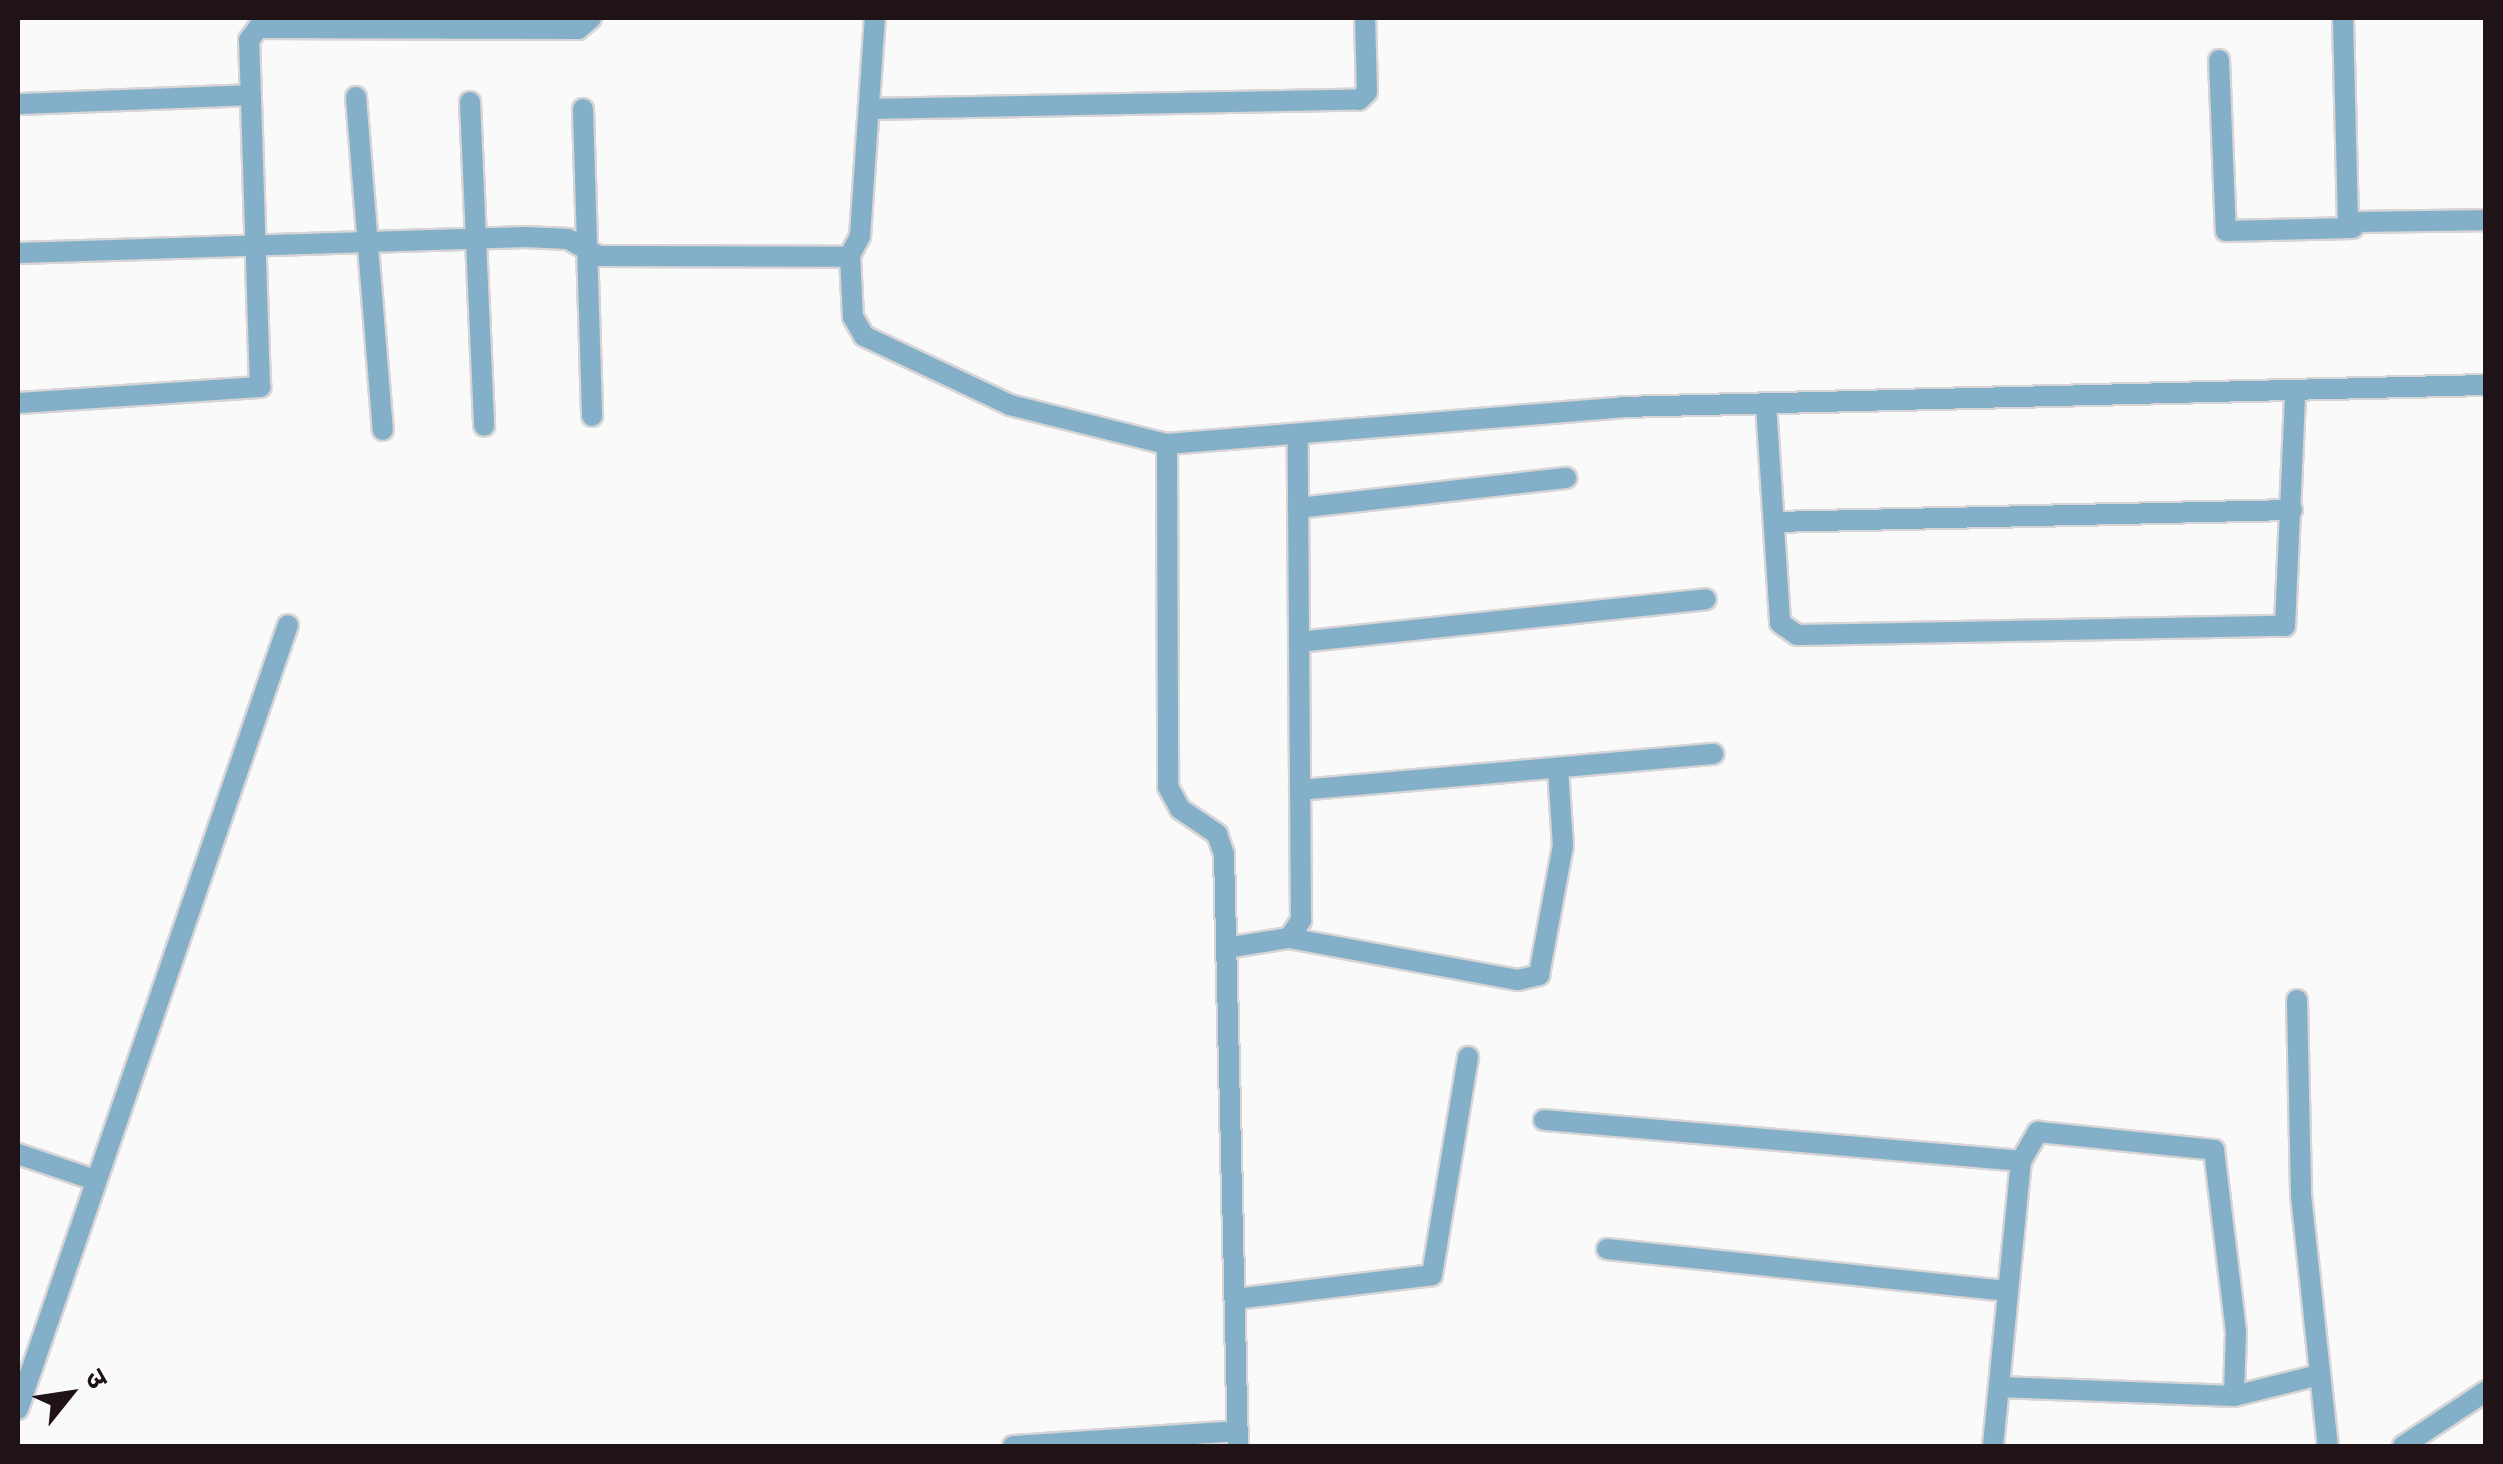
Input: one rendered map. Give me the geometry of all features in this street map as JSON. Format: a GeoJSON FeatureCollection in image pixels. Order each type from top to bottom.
{"type":"FeatureCollection","features":[{"type":"Feature","properties":{"kind":"street"},"geometry":{"type":"LineString","coordinates":[[18,403],[260,387],[249,40],[258,28],[578,29],[591,18]]}},
{"type":"Feature","properties":{"kind":"street"},"geometry":{"type":"LineString","coordinates":[[874,18],[869,109],[850,256],[853,317],[864,336],[1010,405],[1167,444],[1766,404],[2296,396],[2486,385]]}},
{"type":"Feature","properties":{"kind":"street"},"geometry":{"type":"LineString","coordinates":[[869,109],[1359,100],[1367,92],[1365,18]]}},
{"type":"Feature","properties":{"kind":"street"},"geometry":{"type":"LineString","coordinates":[[2343,18],[2352,228]]}},
{"type":"Feature","properties":{"kind":"street"},"geometry":{"type":"LineString","coordinates":[[2219,60],[2226,231],[2486,220]]}},
{"type":"Feature","properties":{"kind":"street"},"geometry":{"type":"LineString","coordinates":[[18,104],[251,95]]}},
{"type":"Feature","properties":{"kind":"street"},"geometry":{"type":"LineString","coordinates":[[356,97],[383,430]]}},
{"type":"Feature","properties":{"kind":"street"},"geometry":{"type":"LineString","coordinates":[[470,102],[484,426]]}},
{"type":"Feature","properties":{"kind":"street"},"geometry":{"type":"LineString","coordinates":[[583,109],[592,416]]}},
{"type":"Feature","properties":{"kind":"street"},"geometry":{"type":"LineString","coordinates":[[18,252],[367,239],[558,238],[589,252],[850,256]]}},
{"type":"Feature","properties":{"kind":"street"},"geometry":{"type":"LineString","coordinates":[[1766,404],[1786,634],[2278,628],[2289,619],[2296,396]]}},
{"type":"Feature","properties":{"kind":"street"},"geometry":{"type":"LineString","coordinates":[[1289,938],[1302,920],[1298,437]]}},
{"type":"Feature","properties":{"kind":"street"},"geometry":{"type":"LineString","coordinates":[[1013,1446],[1237,1439],[1222,843],[1168,788],[1167,444]]}},
{"type":"Feature","properties":{"kind":"street"},"geometry":{"type":"LineString","coordinates":[[1298,508],[1566,478]]}},
{"type":"Feature","properties":{"kind":"street"},"geometry":{"type":"LineString","coordinates":[[1774,522],[2292,510]]}},
{"type":"Feature","properties":{"kind":"street"},"geometry":{"type":"LineString","coordinates":[[1299,642],[1706,598]]}},
{"type":"Feature","properties":{"kind":"street"},"geometry":{"type":"LineString","coordinates":[[18,1409],[92,1179],[288,624]]}},
{"type":"Feature","properties":{"kind":"street"},"geometry":{"type":"LineString","coordinates":[[1300,790],[1712,754]]}},
{"type":"Feature","properties":{"kind":"street"},"geometry":{"type":"LineString","coordinates":[[1226,948],[1289,938],[1518,980],[1539,975],[1563,846],[1558,768]]}},
{"type":"Feature","properties":{"kind":"street"},"geometry":{"type":"LineString","coordinates":[[2297,1000],[2315,1376],[2328,1446]]}},
{"type":"Feature","properties":{"kind":"street"},"geometry":{"type":"LineString","coordinates":[[1235,1299],[1432,1275],[1468,1057]]}},
{"type":"Feature","properties":{"kind":"street"},"geometry":{"type":"LineString","coordinates":[[1544,1120],[2020,1161]]}},
{"type":"Feature","properties":{"kind":"street"},"geometry":{"type":"LineString","coordinates":[[1993,1446],[2020,1161],[2038,1132],[2214,1150],[2236,1332],[2234,1396]]}},
{"type":"Feature","properties":{"kind":"street"},"geometry":{"type":"LineString","coordinates":[[18,1154],[92,1179]]}},
{"type":"Feature","properties":{"kind":"street"},"geometry":{"type":"LineString","coordinates":[[1606,1249],[2008,1291]]}},
{"type":"Feature","properties":{"kind":"street"},"geometry":{"type":"LineString","coordinates":[[1998,1387],[2234,1396],[2315,1376]]}},
{"type":"Feature","properties":{"kind":"street"},"geometry":{"type":"LineString","coordinates":[[2412,1444],[2486,1391]]}}]}
